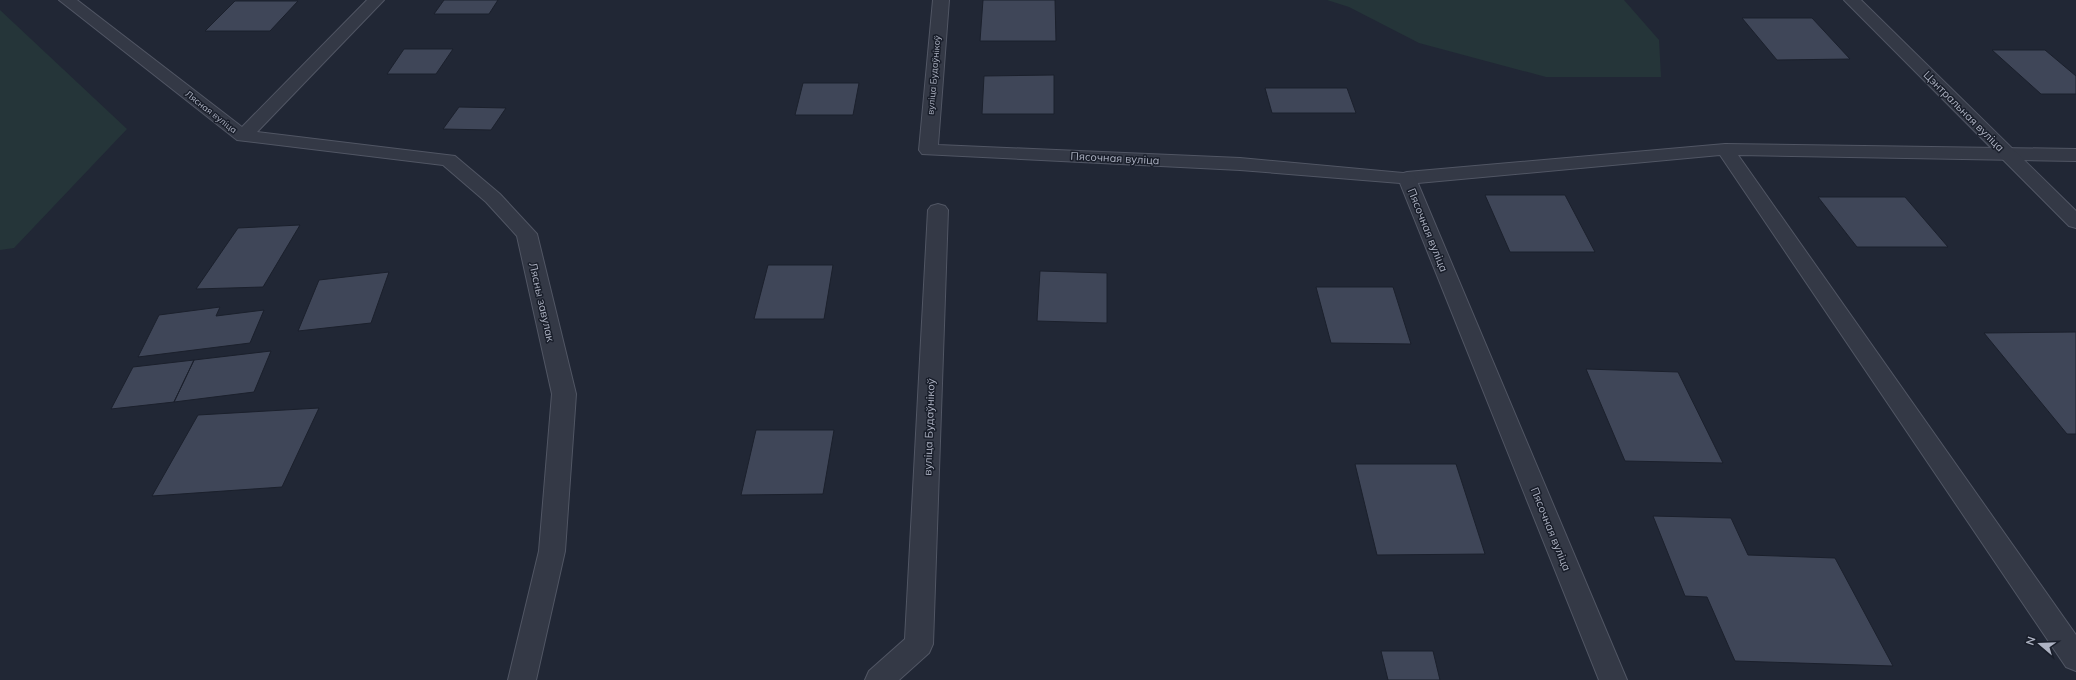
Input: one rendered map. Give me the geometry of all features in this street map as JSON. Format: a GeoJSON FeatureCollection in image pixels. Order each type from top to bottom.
{"type":"FeatureCollection","features":[{"type":"Feature","properties":{"kind":"street","name":"Лясная вуліца"},"geometry":{"type":"LineString","coordinates":[[67,0],[243,136],[376,0]]}},
{"type":"Feature","properties":{"kind":"street","name":"вуліца Будаўнікоў"},"geometry":{"type":"LineString","coordinates":[[928,150],[941,0]]}},
{"type":"Feature","properties":{"kind":"street","name":"Цэнтральная вуліца"},"geometry":{"type":"LineString","coordinates":[[1852,0],[2076,222]]}},
{"type":"Feature","properties":{"kind":"street","name":"Лясны завулак"},"geometry":{"type":"LineString","coordinates":[[243,136],[448,160],[493,198],[527,234],[564,394],[552,551],[522,680]]}},
{"type":"Feature","properties":{"kind":"street"},"geometry":{"type":"LineString","coordinates":[[1725,149],[2076,658]]}},
{"type":"Feature","properties":{"kind":"street"},"geometry":{"type":"LineString","coordinates":[[1407,178],[1725,149],[2076,155]]}},
{"type":"Feature","properties":{"kind":"street","name":"Пясочная вуліца"},"geometry":{"type":"LineString","coordinates":[[928,150],[1240,164],[1407,178],[1613,680]]}},
{"type":"Feature","properties":{"kind":"street","name":"вуліца Будаўнікоў"},"geometry":{"type":"LineString","coordinates":[[879,680],[919,644],[938,210]]}},
{"type":"Feature","properties":{"kind":"shaded area"},"geometry":{"type":"Polygon","coordinates":[[[1327,0],[1624,0],[1659,40],[1661,77],[1546,77],[1419,43],[1349,7],[1327,0]]]}},
{"type":"Feature","properties":{"kind":"shaded area"},"geometry":{"type":"Polygon","coordinates":[[[0,10],[127,129],[14,248],[0,250],[0,10]]]}},
{"type":"Feature","properties":{"kind":"building"},"geometry":{"type":"Polygon","coordinates":[[[444,0],[498,0],[489,14],[434,14],[444,0]]]}},
{"type":"Feature","properties":{"kind":"building"},"geometry":{"type":"Polygon","coordinates":[[[983,0],[1055,0],[1056,41],[980,41],[983,0]]]}},
{"type":"Feature","properties":{"kind":"building"},"geometry":{"type":"Polygon","coordinates":[[[235,1],[298,1],[270,31],[205,31],[235,1]]]}},
{"type":"Feature","properties":{"kind":"building"},"geometry":{"type":"Polygon","coordinates":[[[1742,18],[1812,18],[1850,59],[1777,60],[1742,18]]]}},
{"type":"Feature","properties":{"kind":"building"},"geometry":{"type":"Polygon","coordinates":[[[404,49],[453,49],[436,74],[387,74],[404,49]]]}},
{"type":"Feature","properties":{"kind":"building"},"geometry":{"type":"Polygon","coordinates":[[[1992,50],[2045,50],[2076,76],[2076,94],[2041,94],[1992,50]]]}},
{"type":"Feature","properties":{"kind":"building"},"geometry":{"type":"Polygon","coordinates":[[[1054,75],[1054,114],[982,114],[984,76],[1054,75]]]}},
{"type":"Feature","properties":{"kind":"building"},"geometry":{"type":"Polygon","coordinates":[[[803,83],[859,83],[853,115],[795,115],[803,83]]]}},
{"type":"Feature","properties":{"kind":"building"},"geometry":{"type":"Polygon","coordinates":[[[1265,88],[1347,88],[1356,113],[1272,113],[1265,88]]]}},
{"type":"Feature","properties":{"kind":"building"},"geometry":{"type":"Polygon","coordinates":[[[459,107],[506,108],[491,130],[443,129],[459,107]]]}},
{"type":"Feature","properties":{"kind":"building"},"geometry":{"type":"Polygon","coordinates":[[[1485,195],[1565,195],[1595,252],[1510,252],[1485,195]]]}},
{"type":"Feature","properties":{"kind":"building"},"geometry":{"type":"Polygon","coordinates":[[[1818,197],[1905,197],[1948,247],[1857,247],[1818,197]]]}},
{"type":"Feature","properties":{"kind":"building"},"geometry":{"type":"Polygon","coordinates":[[[300,225],[263,287],[196,289],[238,228],[300,225]]]}},
{"type":"Feature","properties":{"kind":"building"},"geometry":{"type":"Polygon","coordinates":[[[768,265],[833,265],[824,319],[754,319],[768,265]]]}},
{"type":"Feature","properties":{"kind":"building"},"geometry":{"type":"Polygon","coordinates":[[[1040,271],[1107,273],[1107,323],[1037,321],[1040,271]]]}},
{"type":"Feature","properties":{"kind":"building"},"geometry":{"type":"Polygon","coordinates":[[[389,272],[371,323],[298,331],[319,280],[389,272]]]}},
{"type":"Feature","properties":{"kind":"building"},"geometry":{"type":"Polygon","coordinates":[[[1316,287],[1393,287],[1411,344],[1331,343],[1316,287]]]}},
{"type":"Feature","properties":{"kind":"building"},"geometry":{"type":"Polygon","coordinates":[[[220,307],[216,316],[264,310],[250,343],[138,357],[159,315],[220,307]]]}},
{"type":"Feature","properties":{"kind":"building"},"geometry":{"type":"Polygon","coordinates":[[[2076,332],[2076,434],[2067,434],[1984,333],[2076,332]]]}},
{"type":"Feature","properties":{"kind":"building"},"geometry":{"type":"Polygon","coordinates":[[[271,351],[254,392],[174,402],[194,360],[271,351]]]}},
{"type":"Feature","properties":{"kind":"building"},"geometry":{"type":"Polygon","coordinates":[[[194,360],[174,402],[111,409],[133,367],[194,360]]]}},
{"type":"Feature","properties":{"kind":"building"},"geometry":{"type":"Polygon","coordinates":[[[1586,369],[1678,372],[1723,463],[1625,461],[1586,369]]]}},
{"type":"Feature","properties":{"kind":"building"},"geometry":{"type":"Polygon","coordinates":[[[319,408],[282,487],[152,496],[198,415],[319,408]]]}},
{"type":"Feature","properties":{"kind":"building"},"geometry":{"type":"Polygon","coordinates":[[[756,430],[834,430],[823,494],[741,495],[756,430]]]}},
{"type":"Feature","properties":{"kind":"building"},"geometry":{"type":"Polygon","coordinates":[[[1355,464],[1456,464],[1485,554],[1377,555],[1355,464]]]}},
{"type":"Feature","properties":{"kind":"building"},"geometry":{"type":"Polygon","coordinates":[[[1653,516],[1731,518],[1748,555],[1835,558],[1893,666],[1735,661],[1707,597],[1685,596],[1653,516]]]}},
{"type":"Feature","properties":{"kind":"building"},"geometry":{"type":"Polygon","coordinates":[[[1381,651],[1433,651],[1440,680],[1388,680],[1381,651]]]}}]}
